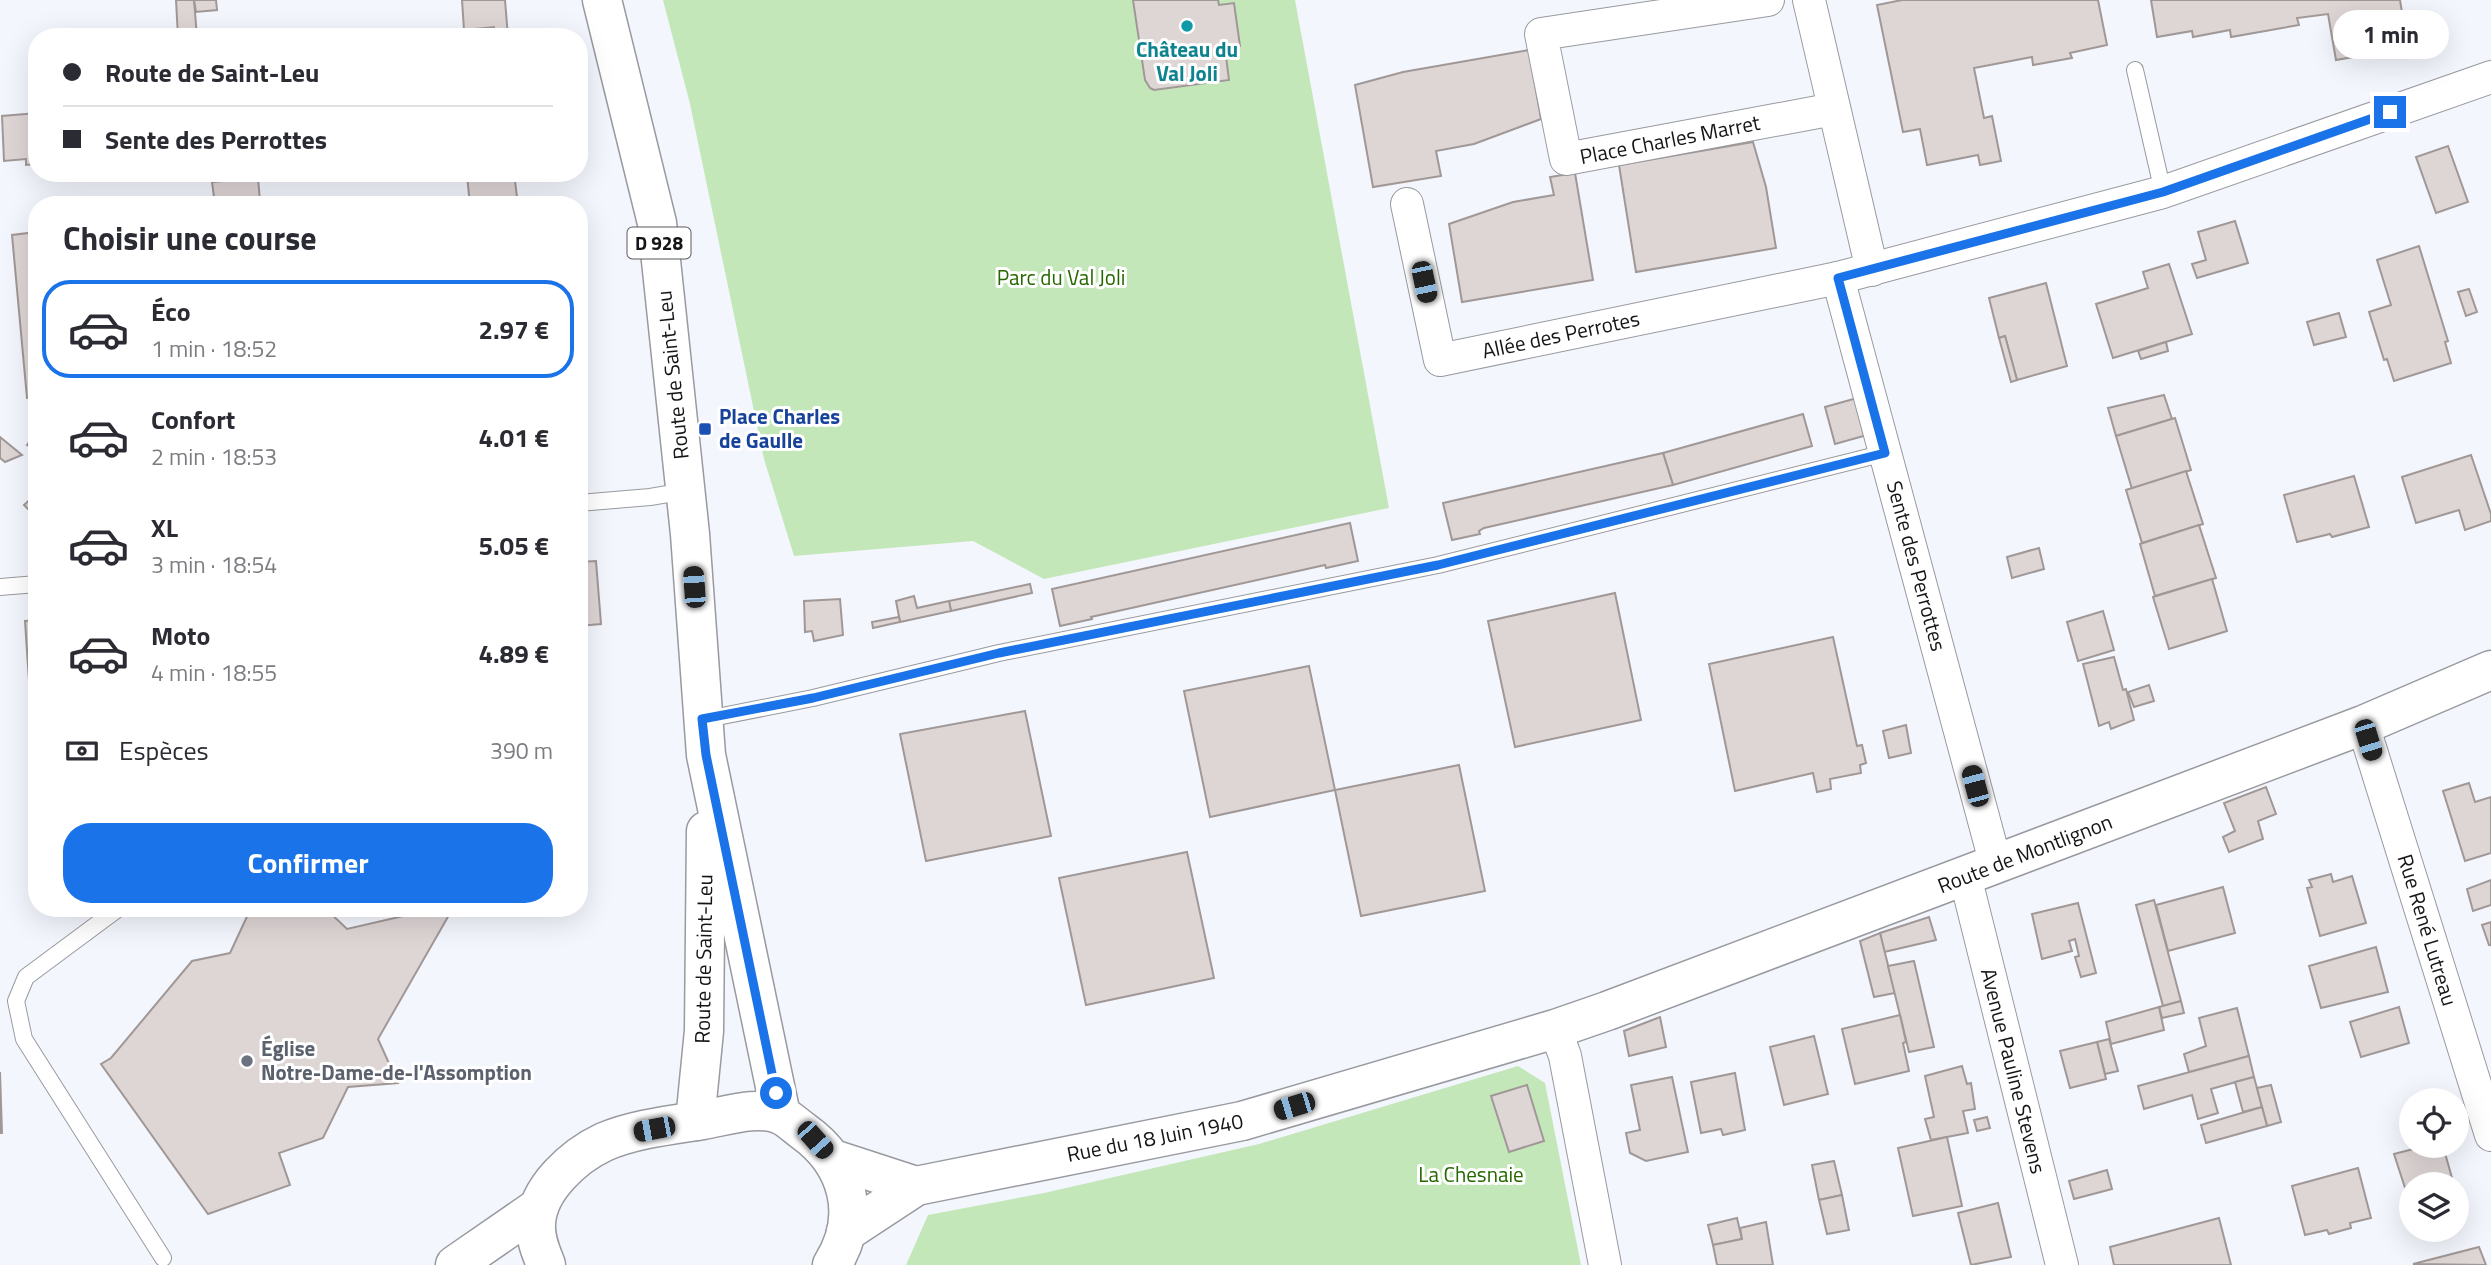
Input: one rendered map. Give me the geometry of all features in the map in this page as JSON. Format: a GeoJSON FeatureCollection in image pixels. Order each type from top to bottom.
{"type":"FeatureCollection","features":[{"type":"Feature","properties":{"kind":"main road","name":"Route de Saint-Leu"},"geometry":{"type":"LineString","coordinates":[[603,0],[657,223],[686,491],[704,737],[704,1031],[695,1121]]}},
{"type":"Feature","properties":{"kind":"main road","name":"Route de Montlignon"},"geometry":{"type":"LineString","coordinates":[[1555,1029],[1981,871],[2363,725],[2491,670]]}},
{"type":"Feature","properties":{"kind":"main road","name":"Route de Saint-Leu"},"geometry":{"type":"LineString","coordinates":[[704,737],[781,1115]]}},
{"type":"Feature","properties":{"kind":"main road","name":"Rue du 18 Juin 1940"},"geometry":{"type":"LineString","coordinates":[[833,1159],[916,1186],[1242,1121],[1555,1029]]}},
{"type":"Feature","properties":{"kind":"main road"},"geometry":{"type":"LineString","coordinates":[[546,1265],[537,1235],[539,1207],[553,1182],[576,1161],[604,1142],[634,1133],[756,1111],[781,1115],[815,1140],[833,1159],[849,1196],[839,1249]]}},
{"type":"Feature","properties":{"kind":"main road"},"geometry":{"type":"LineString","coordinates":[[839,1249],[916,1186]]}},
{"type":"Feature","properties":{"kind":"main road"},"geometry":{"type":"LineString","coordinates":[[455,1265],[539,1207]]}},
{"type":"Feature","properties":{"kind":"street","name":"Place Charles Marret"},"geometry":{"type":"LineString","coordinates":[[1768,0],[1541,34],[1566,159],[1834,109]]}},
{"type":"Feature","properties":{"kind":"street"},"geometry":{"type":"LineString","coordinates":[[1808,0],[1872,270]]}},
{"type":"Feature","properties":{"kind":"street"},"geometry":{"type":"LineString","coordinates":[[1838,278],[2163,192],[2491,77]]}},
{"type":"Feature","properties":{"kind":"street","name":"Allée des Perrotes"},"geometry":{"type":"LineString","coordinates":[[1407,204],[1440,360],[1838,278]]}},
{"type":"Feature","properties":{"kind":"street","name":"Sente des Perrottes"},"geometry":{"type":"LineString","coordinates":[[1838,278],[1885,453],[1981,871]]}},
{"type":"Feature","properties":{"kind":"street","name":"Rue René Lutreau"},"geometry":{"type":"LineString","coordinates":[[2363,725],[2491,1135]]}},
{"type":"Feature","properties":{"kind":"street","name":"Avenue Pauline Stevens"},"geometry":{"type":"LineString","coordinates":[[1981,871],[2062,1265]]}},
{"type":"Feature","properties":{"kind":"street"},"geometry":{"type":"LineString","coordinates":[[1555,1029],[1565,1056],[1605,1265]]}},
{"type":"Feature","properties":{"kind":"lane"},"geometry":{"type":"LineString","coordinates":[[2135,70],[2163,192]]}},
{"type":"Feature","properties":{"kind":"lane"},"geometry":{"type":"LineString","coordinates":[[704,737],[813,698],[999,653],[1438,565],[1885,453]]}},
{"type":"Feature","properties":{"kind":"lane"},"geometry":{"type":"LineString","coordinates":[[588,502],[686,491]]}},
{"type":"Feature","properties":{"kind":"lane"},"geometry":{"type":"LineString","coordinates":[[0,587],[28,585]]}},
{"type":"Feature","properties":{"kind":"lane"},"geometry":{"type":"LineString","coordinates":[[107,917],[26,977],[16,1001],[24,1039],[163,1258]]}},
{"type":"Feature","properties":{"kind":"green space","name":"Parc du Val Joli"},"geometry":{"type":"Polygon","coordinates":[[[663,0],[1295,0],[1389,508],[1044,579],[973,541],[794,556],[764,459],[690,104],[663,0]]]}},
{"type":"Feature","properties":{"kind":"green space","name":"La Chesnaie"},"geometry":{"type":"Polygon","coordinates":[[[1518,1066],[1545,1083],[1581,1265],[906,1265],[928,1215],[1044,1193],[1259,1144],[1518,1066]]]}},
{"type":"Feature","properties":{"kind":"building"},"geometry":{"type":"Polygon","coordinates":[[[176,0],[194,0],[196,28],[178,28],[176,0]]]}},
{"type":"Feature","properties":{"kind":"building"},"geometry":{"type":"Polygon","coordinates":[[[194,0],[216,0],[217,10],[196,12],[194,0]]]}},
{"type":"Feature","properties":{"kind":"building"},"geometry":{"type":"Polygon","coordinates":[[[462,0],[505,0],[507,28],[464,28],[462,0]]]}},
{"type":"Feature","properties":{"kind":"building","name":"Château du Val Joli"},"geometry":{"type":"Polygon","coordinates":[[[1133,0],[1218,0],[1219,5],[1234,3],[1240,46],[1225,48],[1229,80],[1154,90],[1150,88],[1145,80],[1133,0]]]}},
{"type":"Feature","properties":{"kind":"building"},"geometry":{"type":"Polygon","coordinates":[[[1902,0],[2098,0],[2107,45],[2070,53],[2072,58],[2033,65],[2032,57],[1974,68],[1984,118],[1992,116],[2001,161],[1980,165],[1978,155],[1927,165],[1920,129],[1903,132],[1877,5],[1902,0]]]}},
{"type":"Feature","properties":{"kind":"building"},"geometry":{"type":"Polygon","coordinates":[[[2151,0],[2400,0],[2407,43],[2387,47],[2388,51],[2336,60],[2328,14],[2297,18],[2299,25],[2231,37],[2230,30],[2193,37],[2192,31],[2157,37],[2151,0]]]}},
{"type":"Feature","properties":{"kind":"building"},"geometry":{"type":"Polygon","coordinates":[[[1529,50],[1541,119],[1474,144],[1436,151],[1441,176],[1373,187],[1355,85],[1403,72],[1529,50]]]}},
{"type":"Feature","properties":{"kind":"building"},"geometry":{"type":"Polygon","coordinates":[[[28,114],[28,165],[26,159],[4,161],[2,116],[28,114]]]}},
{"type":"Feature","properties":{"kind":"building"},"geometry":{"type":"Polygon","coordinates":[[[1753,142],[1766,187],[1776,248],[1636,272],[1619,165],[1753,142]]]}},
{"type":"Feature","properties":{"kind":"building"},"geometry":{"type":"Polygon","coordinates":[[[2448,146],[2468,202],[2436,213],[2416,157],[2448,146]]]}},
{"type":"Feature","properties":{"kind":"building"},"geometry":{"type":"Polygon","coordinates":[[[1575,173],[1593,280],[1462,302],[1449,224],[1513,202],[1554,195],[1550,177],[1575,173]]]}},
{"type":"Feature","properties":{"kind":"building"},"geometry":{"type":"Polygon","coordinates":[[[212,182],[258,182],[260,196],[214,196],[212,182]]]}},
{"type":"Feature","properties":{"kind":"building"},"geometry":{"type":"Polygon","coordinates":[[[468,182],[515,182],[517,196],[469,196],[468,182]]]}},
{"type":"Feature","properties":{"kind":"building"},"geometry":{"type":"Polygon","coordinates":[[[2235,221],[2248,263],[2197,278],[2192,264],[2206,260],[2198,232],[2235,221]]]}},
{"type":"Feature","properties":{"kind":"building"},"geometry":{"type":"Polygon","coordinates":[[[28,233],[27,398],[12,235],[28,233]]]}},
{"type":"Feature","properties":{"kind":"building"},"geometry":{"type":"Polygon","coordinates":[[[2419,246],[2448,341],[2445,342],[2451,363],[2394,381],[2387,359],[2384,360],[2369,312],[2391,305],[2377,260],[2419,246]]]}},
{"type":"Feature","properties":{"kind":"building"},"geometry":{"type":"Polygon","coordinates":[[[2169,264],[2192,334],[2113,358],[2096,304],[2148,288],[2143,272],[2169,264]]]}},
{"type":"Feature","properties":{"kind":"building"},"geometry":{"type":"Polygon","coordinates":[[[2046,283],[2067,366],[2017,380],[2005,336],[1999,338],[1989,298],[2046,283]]]}},
{"type":"Feature","properties":{"kind":"building"},"geometry":{"type":"Polygon","coordinates":[[[2469,289],[2477,312],[2466,316],[2458,292],[2469,289]]]}},
{"type":"Feature","properties":{"kind":"building"},"geometry":{"type":"Polygon","coordinates":[[[2339,313],[2346,337],[2314,345],[2307,322],[2339,313]]]}},
{"type":"Feature","properties":{"kind":"building"},"geometry":{"type":"Polygon","coordinates":[[[2005,336],[2017,380],[2011,382],[1999,338],[2005,336]]]}},
{"type":"Feature","properties":{"kind":"building"},"geometry":{"type":"Polygon","coordinates":[[[2166,342],[2168,351],[2141,359],[2138,351],[2166,342]]]}},
{"type":"Feature","properties":{"kind":"building"},"geometry":{"type":"Polygon","coordinates":[[[2164,395],[2172,419],[2116,436],[2108,408],[2164,395]]]}},
{"type":"Feature","properties":{"kind":"building"},"geometry":{"type":"Polygon","coordinates":[[[1857,398],[1867,435],[1835,444],[1825,407],[1857,398]]]}},
{"type":"Feature","properties":{"kind":"building"},"geometry":{"type":"Polygon","coordinates":[[[1803,414],[1812,446],[1673,485],[1663,453],[1803,414]]]}},
{"type":"Feature","properties":{"kind":"building"},"geometry":{"type":"Polygon","coordinates":[[[2175,418],[2191,470],[2132,489],[2116,436],[2175,418]]]}},
{"type":"Feature","properties":{"kind":"building"},"geometry":{"type":"Polygon","coordinates":[[[0,437],[22,455],[5,462],[0,458],[0,437]]]}},
{"type":"Feature","properties":{"kind":"building"},"geometry":{"type":"Polygon","coordinates":[[[1663,453],[1673,485],[1484,528],[1479,531],[1480,534],[1452,540],[1443,503],[1663,453]]]}},
{"type":"Feature","properties":{"kind":"building"},"geometry":{"type":"Polygon","coordinates":[[[2471,455],[2491,521],[2465,530],[2459,510],[2416,523],[2402,477],[2471,455]]]}},
{"type":"Feature","properties":{"kind":"building"},"geometry":{"type":"Polygon","coordinates":[[[2186,471],[2203,524],[2142,543],[2126,490],[2186,471]]]}},
{"type":"Feature","properties":{"kind":"building"},"geometry":{"type":"Polygon","coordinates":[[[2354,476],[2369,527],[2332,537],[2330,534],[2297,542],[2284,495],[2354,476]]]}},
{"type":"Feature","properties":{"kind":"building"},"geometry":{"type":"Polygon","coordinates":[[[1350,523],[1358,561],[1326,568],[1325,565],[1060,626],[1052,589],[1350,523]]]}},
{"type":"Feature","properties":{"kind":"building"},"geometry":{"type":"Polygon","coordinates":[[[2199,525],[2216,578],[2155,596],[2140,544],[2199,525]]]}},
{"type":"Feature","properties":{"kind":"building"},"geometry":{"type":"Polygon","coordinates":[[[2039,548],[2044,569],[2012,578],[2007,557],[2039,548]]]}},
{"type":"Feature","properties":{"kind":"building"},"geometry":{"type":"Polygon","coordinates":[[[588,561],[596,561],[601,624],[588,625],[588,561]]]}},
{"type":"Feature","properties":{"kind":"building"},"geometry":{"type":"Polygon","coordinates":[[[2212,579],[2227,631],[2169,649],[2153,597],[2212,579]]]}},
{"type":"Feature","properties":{"kind":"building"},"geometry":{"type":"Polygon","coordinates":[[[1030,584],[1032,593],[951,611],[949,601],[1030,584]]]}},
{"type":"Feature","properties":{"kind":"building"},"geometry":{"type":"Polygon","coordinates":[[[1615,593],[1641,720],[1515,747],[1488,621],[1615,593]]]}},
{"type":"Feature","properties":{"kind":"building"},"geometry":{"type":"Polygon","coordinates":[[[914,596],[917,608],[949,601],[951,611],[900,622],[896,601],[914,596]]]}},
{"type":"Feature","properties":{"kind":"building"},"geometry":{"type":"Polygon","coordinates":[[[840,599],[843,635],[814,641],[812,631],[805,632],[804,601],[840,599]]]}},
{"type":"Feature","properties":{"kind":"building"},"geometry":{"type":"Polygon","coordinates":[[[2103,611],[2114,650],[2078,661],[2067,622],[2103,611]]]}},
{"type":"Feature","properties":{"kind":"building"},"geometry":{"type":"Polygon","coordinates":[[[899,617],[900,622],[873,628],[872,622],[899,617]]]}},
{"type":"Feature","properties":{"kind":"building"},"geometry":{"type":"Polygon","coordinates":[[[25,621],[28,621],[28,666],[25,621]]]}},
{"type":"Feature","properties":{"kind":"building"},"geometry":{"type":"Polygon","coordinates":[[[1833,637],[1857,746],[1862,745],[1866,763],[1860,765],[1861,773],[1830,779],[1831,789],[1817,792],[1813,773],[1735,791],[1709,664],[1833,637]]]}},
{"type":"Feature","properties":{"kind":"building"},"geometry":{"type":"Polygon","coordinates":[[[2114,657],[2134,720],[2111,729],[2109,722],[2099,726],[2083,664],[2114,657]]]}},
{"type":"Feature","properties":{"kind":"building"},"geometry":{"type":"Polygon","coordinates":[[[1309,666],[1335,790],[1210,817],[1184,691],[1309,666]]]}},
{"type":"Feature","properties":{"kind":"building"},"geometry":{"type":"Polygon","coordinates":[[[2149,685],[2154,701],[2134,707],[2128,692],[2149,685]]]}},
{"type":"Feature","properties":{"kind":"building"},"geometry":{"type":"Polygon","coordinates":[[[1025,711],[1051,836],[926,861],[900,734],[1025,711]]]}},
{"type":"Feature","properties":{"kind":"building"},"geometry":{"type":"Polygon","coordinates":[[[1906,725],[1911,753],[1889,758],[1883,731],[1906,725]]]}},
{"type":"Feature","properties":{"kind":"building"},"geometry":{"type":"Polygon","coordinates":[[[1459,765],[1485,891],[1361,916],[1335,790],[1459,765]]]}},
{"type":"Feature","properties":{"kind":"building"},"geometry":{"type":"Polygon","coordinates":[[[2469,783],[2475,802],[2491,797],[2491,853],[2465,861],[2443,791],[2469,783]]]}},
{"type":"Feature","properties":{"kind":"building"},"geometry":{"type":"Polygon","coordinates":[[[2266,787],[2276,814],[2258,821],[2263,839],[2229,852],[2223,837],[2235,831],[2224,803],[2266,787]]]}},
{"type":"Feature","properties":{"kind":"building"},"geometry":{"type":"Polygon","coordinates":[[[1187,852],[1214,978],[1086,1005],[1059,878],[1187,852]]]}},
{"type":"Feature","properties":{"kind":"building"},"geometry":{"type":"Polygon","coordinates":[[[2331,874],[2333,882],[2352,876],[2366,923],[2320,936],[2307,888],[2312,887],[2309,880],[2331,874]]]}},
{"type":"Feature","properties":{"kind":"building"},"geometry":{"type":"Polygon","coordinates":[[[2491,880],[2491,905],[2473,911],[2467,889],[2491,880]]]}},
{"type":"Feature","properties":{"kind":"building"},"geometry":{"type":"Polygon","coordinates":[[[2223,887],[2235,933],[2168,951],[2156,905],[2223,887]]]}},
{"type":"Feature","properties":{"kind":"building"},"geometry":{"type":"Polygon","coordinates":[[[2154,900],[2181,1001],[2163,1006],[2136,905],[2154,900]]]}},
{"type":"Feature","properties":{"kind":"building"},"geometry":{"type":"Polygon","coordinates":[[[2078,903],[2096,973],[2081,977],[2075,957],[2079,956],[2075,939],[2069,941],[2072,951],[2042,959],[2032,914],[2078,903]]]}},
{"type":"Feature","properties":{"kind":"building","name":"Église Notre-Dame-de-l'Assomption"},"geometry":{"type":"Polygon","coordinates":[[[247,917],[334,917],[347,929],[399,917],[448,917],[378,1039],[398,1083],[348,1087],[323,1138],[279,1153],[290,1185],[208,1214],[101,1064],[111,1058],[192,961],[230,953],[247,917]]]}},
{"type":"Feature","properties":{"kind":"building"},"geometry":{"type":"Polygon","coordinates":[[[1929,917],[1936,940],[1884,952],[1880,933],[1929,917]]]}},
{"type":"Feature","properties":{"kind":"building"},"geometry":{"type":"Polygon","coordinates":[[[2491,922],[2491,945],[2489,945],[2482,925],[2491,922]]]}},
{"type":"Feature","properties":{"kind":"building"},"geometry":{"type":"Polygon","coordinates":[[[1880,933],[1895,993],[1874,997],[1860,941],[1880,933]]]}},
{"type":"Feature","properties":{"kind":"building"},"geometry":{"type":"Polygon","coordinates":[[[2376,947],[2388,992],[2321,1008],[2309,966],[2376,947]]]}},
{"type":"Feature","properties":{"kind":"building"},"geometry":{"type":"Polygon","coordinates":[[[1914,961],[1934,1047],[1909,1052],[1888,966],[1914,961]]]}},
{"type":"Feature","properties":{"kind":"building"},"geometry":{"type":"Polygon","coordinates":[[[2181,1001],[2184,1013],[2162,1018],[2159,1007],[2181,1001]]]}},
{"type":"Feature","properties":{"kind":"building"},"geometry":{"type":"Polygon","coordinates":[[[2159,1007],[2164,1030],[2111,1044],[2106,1022],[2159,1007]]]}},
{"type":"Feature","properties":{"kind":"building"},"geometry":{"type":"Polygon","coordinates":[[[2399,1007],[2409,1043],[2361,1057],[2350,1022],[2399,1007]]]}},
{"type":"Feature","properties":{"kind":"building"},"geometry":{"type":"Polygon","coordinates":[[[2237,1008],[2249,1056],[2189,1072],[2184,1054],[2206,1046],[2199,1018],[2237,1008]]]}},
{"type":"Feature","properties":{"kind":"building"},"geometry":{"type":"Polygon","coordinates":[[[1900,1015],[1909,1071],[1855,1084],[1842,1029],[1900,1015]]]}},
{"type":"Feature","properties":{"kind":"building"},"geometry":{"type":"Polygon","coordinates":[[[1660,1017],[1666,1047],[1629,1056],[1624,1031],[1660,1017]]]}},
{"type":"Feature","properties":{"kind":"building"},"geometry":{"type":"Polygon","coordinates":[[[1814,1036],[1828,1094],[1784,1105],[1770,1047],[1814,1036]]]}},
{"type":"Feature","properties":{"kind":"building"},"geometry":{"type":"Polygon","coordinates":[[[2109,1039],[2118,1071],[2105,1074],[2097,1042],[2109,1039]]]}},
{"type":"Feature","properties":{"kind":"building"},"geometry":{"type":"Polygon","coordinates":[[[2097,1042],[2106,1079],[2070,1088],[2060,1051],[2097,1042]]]}},
{"type":"Feature","properties":{"kind":"building"},"geometry":{"type":"Polygon","coordinates":[[[2249,1056],[2254,1077],[2211,1089],[2218,1113],[2198,1119],[2192,1095],[2144,1109],[2138,1086],[2249,1056]]]}},
{"type":"Feature","properties":{"kind":"building"},"geometry":{"type":"Polygon","coordinates":[[[1962,1066],[1967,1084],[1971,1083],[1975,1109],[1963,1111],[1968,1133],[1931,1140],[1925,1119],[1934,1117],[1925,1076],[1962,1066]]]}},
{"type":"Feature","properties":{"kind":"building"},"geometry":{"type":"Polygon","coordinates":[[[0,1072],[2,1133],[0,1133],[0,1072]]]}},
{"type":"Feature","properties":{"kind":"building"},"geometry":{"type":"Polygon","coordinates":[[[1735,1073],[1745,1130],[1723,1135],[1721,1129],[1701,1133],[1691,1082],[1735,1073]]]}},
{"type":"Feature","properties":{"kind":"building"},"geometry":{"type":"Polygon","coordinates":[[[1672,1077],[1688,1152],[1646,1161],[1630,1153],[1626,1133],[1640,1130],[1631,1085],[1672,1077]]]}},
{"type":"Feature","properties":{"kind":"building"},"geometry":{"type":"Polygon","coordinates":[[[2254,1077],[2262,1107],[2243,1112],[2235,1082],[2254,1077]]]}},
{"type":"Feature","properties":{"kind":"building"},"geometry":{"type":"Polygon","coordinates":[[[1527,1085],[1544,1141],[1509,1152],[1491,1096],[1527,1085]]]}},
{"type":"Feature","properties":{"kind":"building"},"geometry":{"type":"Polygon","coordinates":[[[2271,1085],[2281,1122],[2267,1126],[2257,1088],[2271,1085]]]}},
{"type":"Feature","properties":{"kind":"building"},"geometry":{"type":"Polygon","coordinates":[[[2262,1107],[2267,1126],[2206,1143],[2201,1125],[2262,1107]]]}},
{"type":"Feature","properties":{"kind":"building"},"geometry":{"type":"Polygon","coordinates":[[[1987,1117],[1990,1128],[1977,1131],[1974,1120],[1987,1117]]]}},
{"type":"Feature","properties":{"kind":"building"},"geometry":{"type":"Polygon","coordinates":[[[1947,1137],[1962,1206],[1913,1216],[1898,1148],[1947,1137]]]}},
{"type":"Feature","properties":{"kind":"building"},"geometry":{"type":"Polygon","coordinates":[[[2399,1153],[2399,1158],[2446,1158],[2450,1172],[2400,1172],[2394,1154],[2399,1153]]]}},
{"type":"Feature","properties":{"kind":"building"},"geometry":{"type":"Polygon","coordinates":[[[1834,1161],[1842,1195],[1819,1200],[1812,1165],[1834,1161]]]}},
{"type":"Feature","properties":{"kind":"building"},"geometry":{"type":"Polygon","coordinates":[[[2358,1168],[2371,1218],[2350,1223],[2351,1228],[2329,1234],[2327,1230],[2305,1235],[2292,1186],[2358,1168]]]}},
{"type":"Feature","properties":{"kind":"building"},"geometry":{"type":"Polygon","coordinates":[[[2107,1170],[2112,1189],[2074,1199],[2069,1181],[2107,1170]]]}},
{"type":"Feature","properties":{"kind":"building"},"geometry":{"type":"Polygon","coordinates":[[[1842,1195],[1849,1230],[1827,1234],[1819,1200],[1842,1195]]]}},
{"type":"Feature","properties":{"kind":"building"},"geometry":{"type":"Polygon","coordinates":[[[1998,1203],[2011,1257],[1971,1265],[1958,1213],[1998,1203]]]}},
{"type":"Feature","properties":{"kind":"building"},"geometry":{"type":"Polygon","coordinates":[[[1737,1218],[1742,1239],[1713,1245],[1708,1225],[1737,1218]]]}},
{"type":"Feature","properties":{"kind":"building"},"geometry":{"type":"Polygon","coordinates":[[[2219,1218],[2231,1265],[2114,1265],[2110,1247],[2219,1218]]]}},
{"type":"Feature","properties":{"kind":"building"},"geometry":{"type":"Polygon","coordinates":[[[1766,1222],[1773,1265],[1717,1265],[1713,1245],[1742,1239],[1740,1228],[1766,1222]]]}},
{"type":"Feature","properties":{"kind":"building"},"geometry":{"type":"Polygon","coordinates":[[[2479,1247],[2486,1265],[2413,1264],[2479,1247]]]}},
{"type":"Feature","properties":{"kind":"place","name":"Château du Val Joli"},"geometry":{"type":"Point","coordinates":[1187,26]}},
{"type":"Feature","properties":{"kind":"place","name":"Place Charles de Gaulle"},"geometry":{"type":"Point","coordinates":[705,429]}},
{"type":"Feature","properties":{"kind":"place","name":"Église Notre-Dame-de-l'Assomption"},"geometry":{"type":"Point","coordinates":[247,1061]}},
{"type":"Feature","properties":{"kind":"route"},"geometry":{"type":"LineString","coordinates":[[776,1093],[706,755],[702,719],[813,698],[999,653],[1438,565],[1885,453],[1838,278],[2163,192],[2390,112]]}}]}
